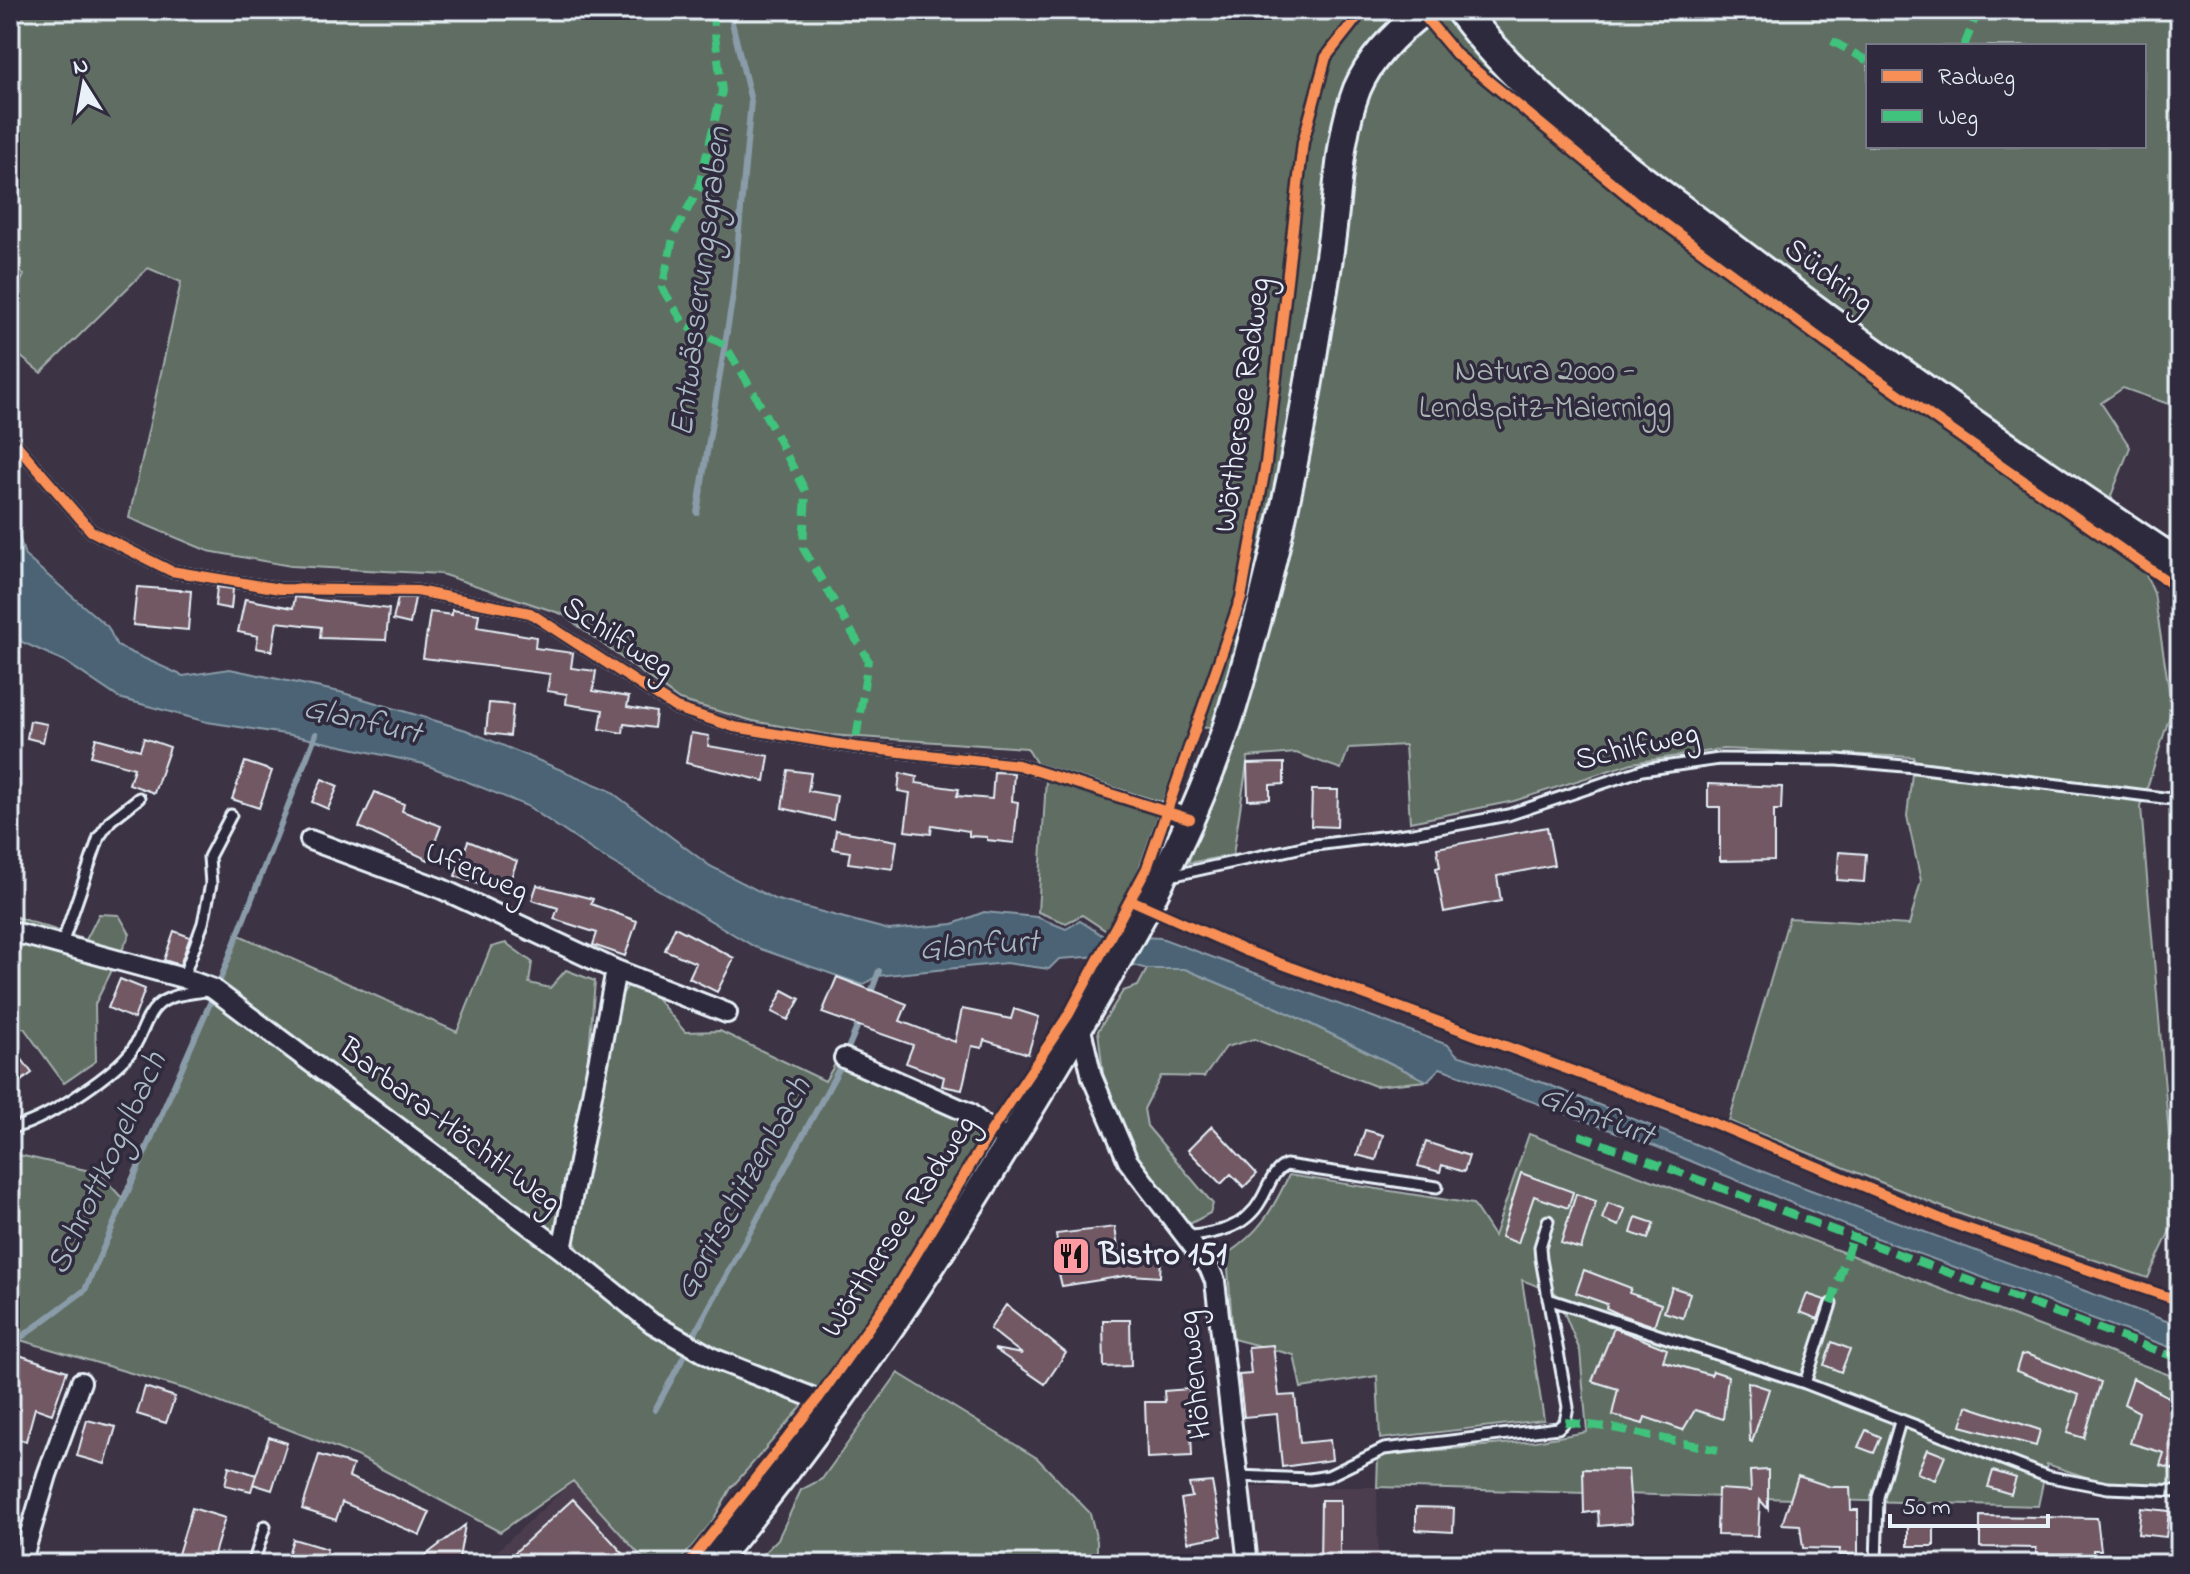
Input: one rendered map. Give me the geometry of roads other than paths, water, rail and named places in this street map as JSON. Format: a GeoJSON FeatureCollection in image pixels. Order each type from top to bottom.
{"type":"FeatureCollection","features":[{"type":"Feature","properties":{"kind":"main road"},"geometry":{"type":"LineString","coordinates":[[712,1564],[837,1407],[1011,1141],[1162,878],[1179,815],[1232,710],[1288,494],[1315,345],[1343,141],[1358,87],[1379,54],[1425,10]]}},
{"type":"Feature","properties":{"kind":"main road","name":"Südring"},"geometry":{"type":"LineString","coordinates":[[1461,10],[1480,35],[1538,94],[1604,152],[1865,350],[2180,566]]}},
{"type":"Feature","properties":{"kind":"street","name":"Uferweg"},"geometry":{"type":"LineString","coordinates":[[310,840],[442,889],[616,970],[727,1013]]}},
{"type":"Feature","properties":{"kind":"street","name":"Barbara-Höchtl-Weg"},"geometry":{"type":"LineString","coordinates":[[10,931],[213,989],[562,1250],[609,1290],[684,1343],[837,1407]]}},
{"type":"Feature","properties":{"kind":"street"},"geometry":{"type":"LineString","coordinates":[[562,1250],[616,970]]}},
{"type":"Feature","properties":{"kind":"street","name":"Höhenweg"},"geometry":{"type":"LineString","coordinates":[[1080,1025],[1092,1077],[1128,1161],[1209,1267],[1218,1296],[1248,1564]]}},
{"type":"Feature","properties":{"kind":"street"},"geometry":{"type":"LineString","coordinates":[[844,1058],[969,1113],[991,1131],[1011,1141]]}},
{"type":"Feature","properties":{"kind":"street"},"geometry":{"type":"LineString","coordinates":[[21,1564],[47,1475],[81,1382]]}},
{"type":"Feature","properties":{"kind":"lane","name":"Schilfweg"},"geometry":{"type":"LineString","coordinates":[[10,437],[91,531],[171,571],[280,589],[417,591],[530,613],[676,708],[734,727],[855,747],[1018,765],[1179,815]]}},
{"type":"Feature","properties":{"kind":"lane","name":"Schilfweg"},"geometry":{"type":"LineString","coordinates":[[1162,878],[1307,846],[1413,833],[1508,815],[1642,770],[1719,759],[1838,760],[1900,765],[2180,800]]}},
{"type":"Feature","properties":{"kind":"lane"},"geometry":{"type":"LineString","coordinates":[[62,944],[99,837],[111,820],[139,798]]}},
{"type":"Feature","properties":{"kind":"lane"},"geometry":{"type":"LineString","coordinates":[[183,978],[203,923],[211,884],[209,857],[231,815]]}},
{"type":"Feature","properties":{"kind":"lane"},"geometry":{"type":"LineString","coordinates":[[10,1128],[31,1123],[110,1072],[131,1052],[157,1006],[178,995],[213,989]]}},
{"type":"Feature","properties":{"kind":"lane"},"geometry":{"type":"LineString","coordinates":[[1186,1237],[1230,1229],[1248,1217],[1274,1175],[1286,1165],[1437,1187]]}},
{"type":"Feature","properties":{"kind":"lane"},"geometry":{"type":"LineString","coordinates":[[1237,1476],[1310,1479],[1328,1476],[1384,1449],[1558,1428],[1565,1422],[1568,1407],[1540,1247],[1548,1221]]}},
{"type":"Feature","properties":{"kind":"lane"},"geometry":{"type":"LineString","coordinates":[[1548,1299],[1805,1383],[2046,1476],[2108,1488],[2180,1491]]}},
{"type":"Feature","properties":{"kind":"lane"},"geometry":{"type":"LineString","coordinates":[[1805,1383],[1831,1304]]}},
{"type":"Feature","properties":{"kind":"lane"},"geometry":{"type":"LineString","coordinates":[[1876,1564],[1878,1497],[1900,1422]]}},
{"type":"Feature","properties":{"kind":"lane"},"geometry":{"type":"LineString","coordinates":[[253,1564],[265,1526]]}},
{"type":"Feature","properties":{"kind":"lane"},"geometry":{"type":"LineString","coordinates":[[2179,1564],[2180,1558]]}},
{"type":"Feature","properties":{"kind":"water","name":"Glanfurt"},"geometry":{"type":"Polygon","coordinates":[[[10,506],[25,556],[108,627],[117,646],[183,676],[230,669],[340,692],[466,730],[609,790],[710,866],[774,899],[889,930],[953,924],[984,912],[1037,917],[1066,929],[1080,921],[1102,935],[1161,938],[1448,1045],[1457,1055],[1547,1084],[1789,1182],[2180,1326],[2180,1351],[1866,1234],[1657,1147],[1440,1068],[1427,1081],[1280,1009],[1185,969],[1147,969],[1101,956],[1059,959],[1049,969],[1006,963],[877,976],[863,985],[755,947],[595,852],[527,806],[424,764],[291,735],[207,722],[119,698],[64,661],[22,642],[10,622],[10,506]]]}},
{"type":"Feature","properties":{"kind":"waterway","name":"Entwässerungsgraben"},"geometry":{"type":"LineString","coordinates":[[697,513],[733,295],[751,101],[729,10]]}},
{"type":"Feature","properties":{"kind":"waterway","name":"Schrottkogelbach"},"geometry":{"type":"LineString","coordinates":[[217,988],[316,734]]}},
{"type":"Feature","properties":{"kind":"waterway"},"geometry":{"type":"LineString","coordinates":[[870,995],[879,971]]}},
{"type":"Feature","properties":{"kind":"waterway","name":"Schrottkogelbach"},"geometry":{"type":"LineString","coordinates":[[23,1336],[85,1290],[214,994]]}},
{"type":"Feature","properties":{"kind":"waterway"},"geometry":{"type":"LineString","coordinates":[[849,1046],[860,1020]]}},
{"type":"Feature","properties":{"kind":"waterway","name":"Goritschitzenbach"},"geometry":{"type":"LineString","coordinates":[[695,1333],[839,1069]]}},
{"type":"Feature","properties":{"kind":"waterway"},"geometry":{"type":"LineString","coordinates":[[655,1410],[684,1356]]}},
{"type":"Feature","properties":{"kind":"place","name":"Bistro 151"},"geometry":{"type":"Point","coordinates":[1071,1256]}},
{"type":"Feature","properties":{"kind":"park label","name":"Natura 2000 - Lendspitz-Maiernigg"},"geometry":{"type":"Point","coordinates":[1545,390]}}]}
